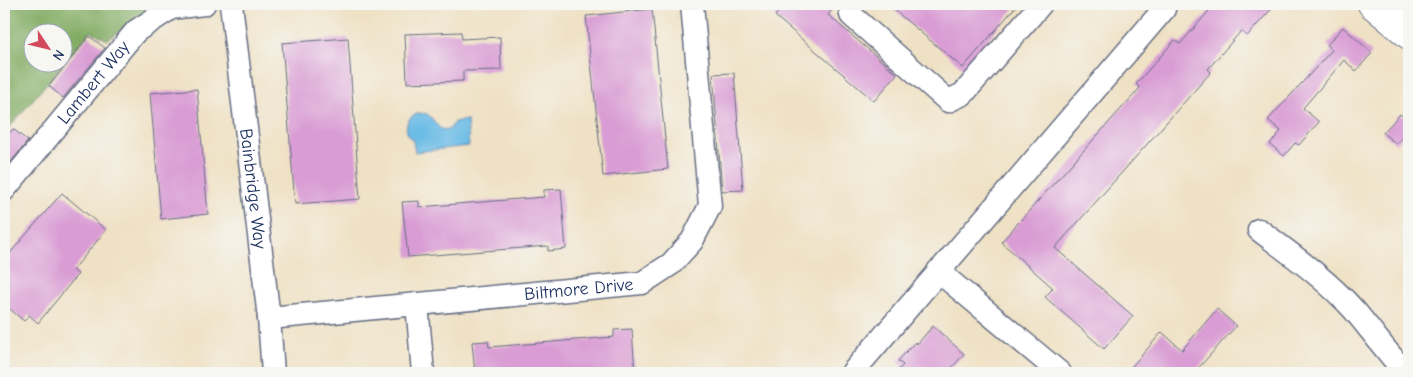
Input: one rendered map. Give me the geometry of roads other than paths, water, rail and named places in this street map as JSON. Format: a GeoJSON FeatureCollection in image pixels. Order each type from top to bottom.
{"type":"FeatureCollection","features":[{"type":"Feature","properties":{"kind":"main road"},"geometry":{"type":"LineString","coordinates":[[1372,4],[1404,21]]}},
{"type":"Feature","properties":{"kind":"street","name":"Lambert Way"},"geometry":{"type":"LineString","coordinates":[[4,190],[136,32],[171,8],[204,4]]}},
{"type":"Feature","properties":{"kind":"street","name":"Bainbridge Way"},"geometry":{"type":"LineString","coordinates":[[231,4],[269,318],[273,373]]}},
{"type":"Feature","properties":{"kind":"street","name":"Biltmore Drive"},"geometry":{"type":"LineString","coordinates":[[269,318],[642,283],[671,264],[692,241],[710,206],[692,4]]}},
{"type":"Feature","properties":{"kind":"street"},"geometry":{"type":"LineString","coordinates":[[852,4],[850,7],[851,15],[948,101],[963,94],[1041,4]]}},
{"type":"Feature","properties":{"kind":"street"},"geometry":{"type":"LineString","coordinates":[[852,373],[1164,9],[1165,4]]}},
{"type":"Feature","properties":{"kind":"street"},"geometry":{"type":"LineString","coordinates":[[1259,230],[1318,275],[1354,310],[1380,345],[1406,373]]}},
{"type":"Feature","properties":{"kind":"street"},"geometry":{"type":"LineString","coordinates":[[938,272],[1060,373]]}},
{"type":"Feature","properties":{"kind":"street"},"geometry":{"type":"LineString","coordinates":[[417,304],[423,373]]}},
{"type":"Feature","properties":{"kind":"water"},"geometry":{"type":"Polygon","coordinates":[[[419,113],[427,114],[439,128],[446,130],[450,129],[454,122],[467,120],[469,146],[415,152],[413,141],[408,135],[406,126],[411,117],[419,113]]]}}]}
